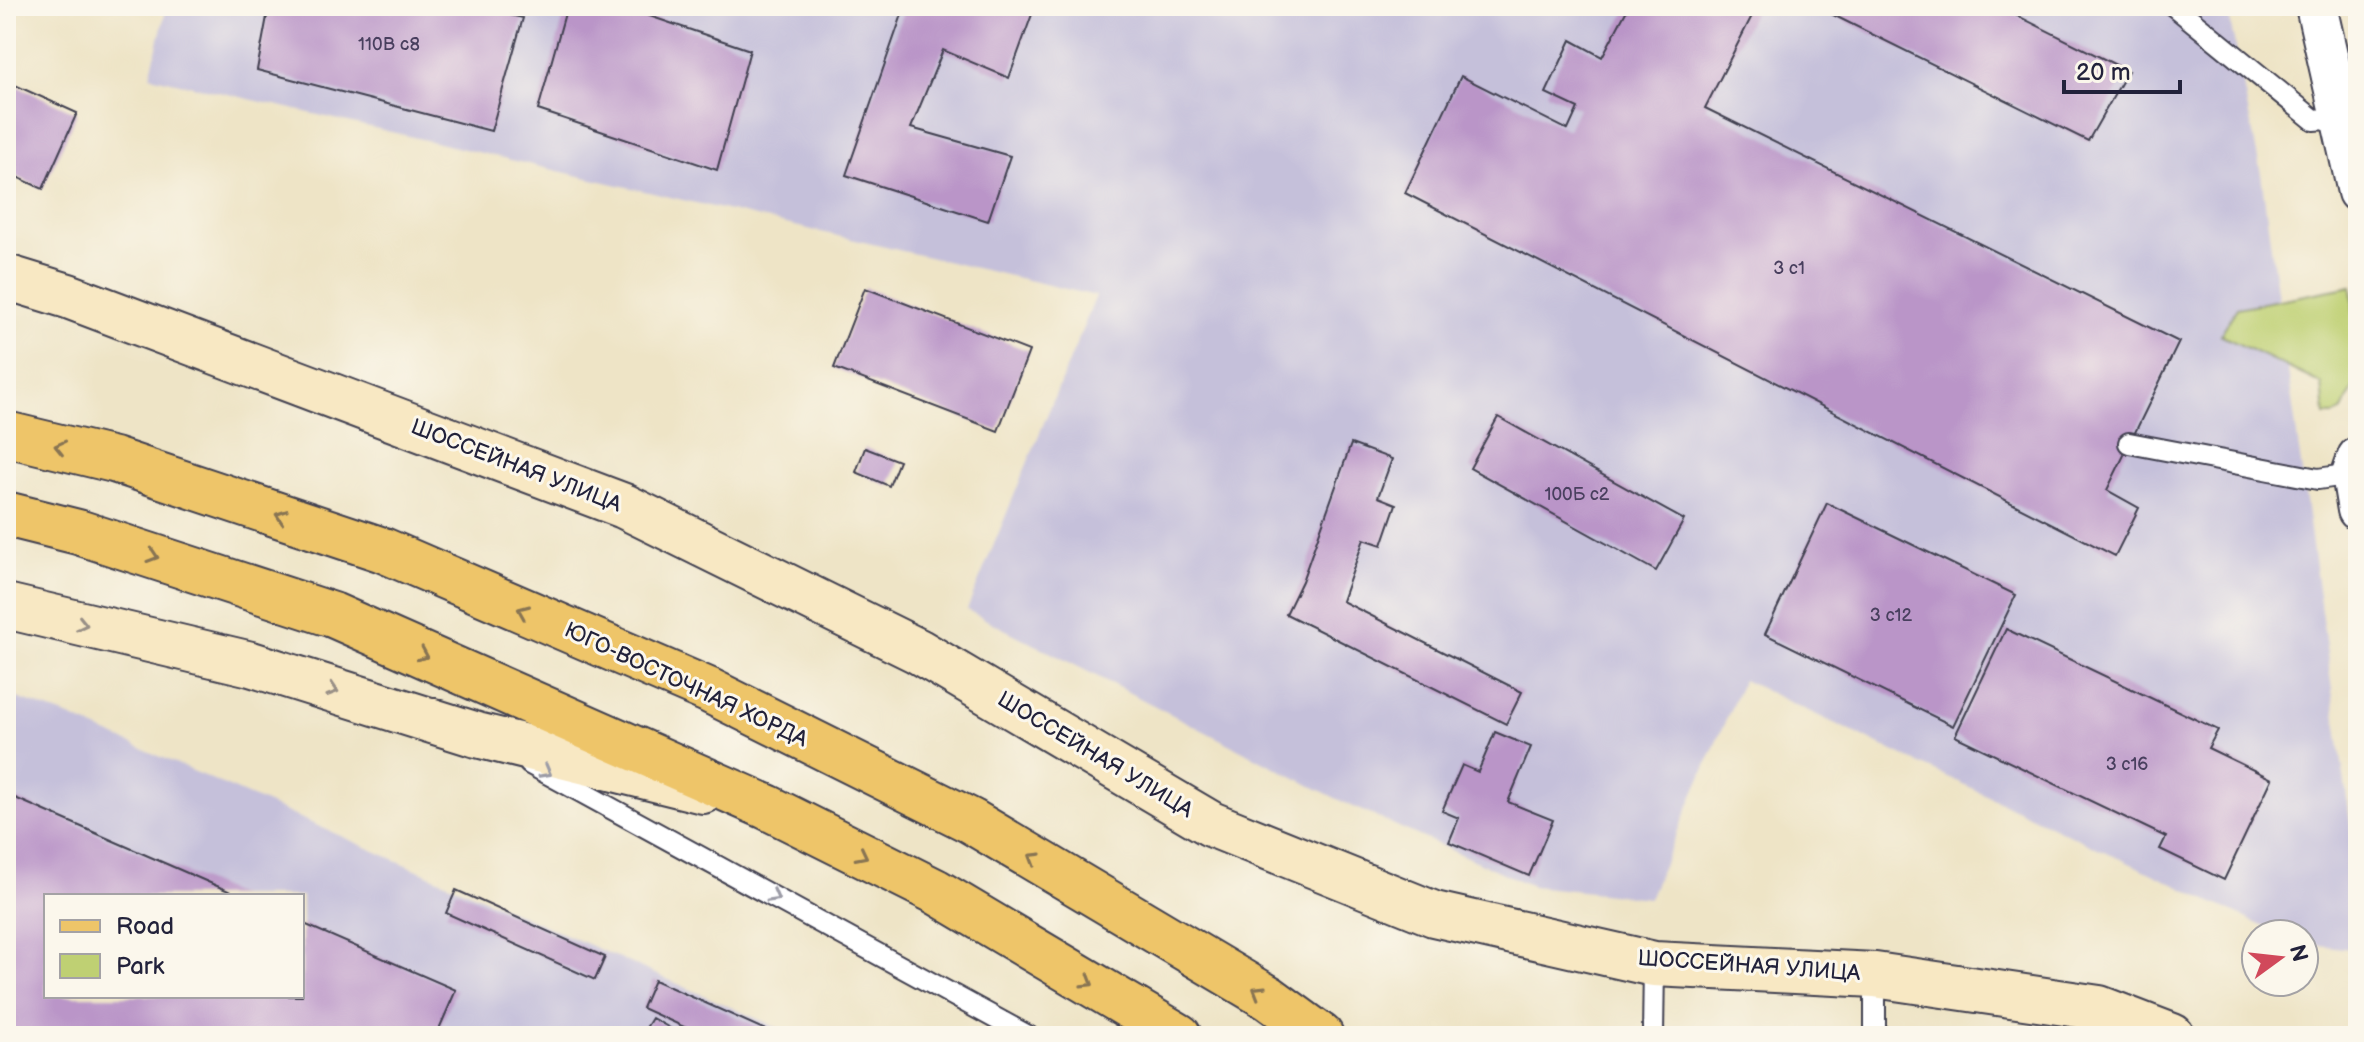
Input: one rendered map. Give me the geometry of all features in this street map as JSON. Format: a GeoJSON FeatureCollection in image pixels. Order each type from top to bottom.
{"type":"FeatureCollection","features":[{"type":"Feature","properties":{"kind":"main road","name":"ШОССЕЙНАЯ УЛИЦА"},"geometry":{"type":"LineString","coordinates":[[6,277],[68,296],[624,506],[918,651],[1211,824],[1434,914],[1654,964],[1875,975],[2099,1008],[2172,1036]]}},
{"type":"Feature","properties":{"kind":"main road","name":"ЮГО-ВОСТОЧНАЯ ХОРДА"},"geometry":{"type":"LineString","coordinates":[[6,434],[114,460],[383,550],[708,690],[971,821],[1269,998],[1321,1036]]}},
{"type":"Feature","properties":{"kind":"main road"},"geometry":{"type":"LineString","coordinates":[[6,514],[78,532],[333,615],[767,807],[935,891],[1179,1036]]}},
{"type":"Feature","properties":{"kind":"main road"},"geometry":{"type":"LineString","coordinates":[[6,606],[251,664],[477,735],[767,807]]}},
{"type":"Feature","properties":{"kind":"street"},"geometry":{"type":"LineString","coordinates":[[2316,6],[2358,192]]}},
{"type":"Feature","properties":{"kind":"lane"},"geometry":{"type":"LineString","coordinates":[[2174,6],[2314,120],[2341,118]]}},
{"type":"Feature","properties":{"kind":"lane"},"geometry":{"type":"LineString","coordinates":[[2129,443],[2318,479],[2356,480]]}},
{"type":"Feature","properties":{"kind":"lane"},"geometry":{"type":"LineString","coordinates":[[477,735],[1028,1036]]}},
{"type":"Feature","properties":{"kind":"lane"},"geometry":{"type":"LineString","coordinates":[[1653,1036],[1654,964]]}},
{"type":"Feature","properties":{"kind":"lane"},"geometry":{"type":"LineString","coordinates":[[1875,975],[1875,1036]]}},
{"type":"Feature","properties":{"kind":"shaded area"},"geometry":{"type":"Polygon","coordinates":[[[167,6],[2227,6],[2261,174],[2358,879],[2358,950],[2320,945],[2320,918],[2245,918],[1743,680],[1649,898],[1532,886],[1349,805],[967,610],[1096,296],[150,76],[167,6]]]}},
{"type":"Feature","properties":{"kind":"shaded area"},"geometry":{"type":"Polygon","coordinates":[[[6,694],[70,717],[796,1036],[6,1036],[6,694]]]}},
{"type":"Feature","properties":{"kind":"green space"},"geometry":{"type":"Polygon","coordinates":[[[2352,286],[2358,379],[2341,412],[2334,415],[2325,415],[2322,384],[2220,335],[2237,308],[2352,286]]]}},
{"type":"Feature","properties":{"kind":"building"},"geometry":{"type":"Polygon","coordinates":[[[269,6],[472,6],[523,18],[491,131],[257,70],[269,6]]]}},
{"type":"Feature","properties":{"kind":"building"},"geometry":{"type":"Polygon","coordinates":[[[567,6],[620,6],[750,50],[717,170],[538,110],[567,6]]]}},
{"type":"Feature","properties":{"kind":"building"},"geometry":{"type":"Polygon","coordinates":[[[905,6],[1035,6],[1009,78],[943,50],[911,128],[1010,156],[988,221],[846,175],[905,6]]]}},
{"type":"Feature","properties":{"kind":"building"},"geometry":{"type":"Polygon","coordinates":[[[1629,6],[1757,6],[1705,108],[2179,342],[2107,490],[2139,508],[2115,556],[1405,193],[1461,76],[1568,130],[1578,108],[1546,93],[1571,40],[1602,57],[1629,6]]]}},
{"type":"Feature","properties":{"kind":"building"},"geometry":{"type":"Polygon","coordinates":[[[1815,6],[1998,6],[2128,71],[2088,141],[1815,6]]]}},
{"type":"Feature","properties":{"kind":"building"},"geometry":{"type":"Polygon","coordinates":[[[6,81],[77,113],[43,189],[6,172],[6,81]]]}},
{"type":"Feature","properties":{"kind":"building"},"geometry":{"type":"Polygon","coordinates":[[[865,288],[1029,351],[998,431],[834,368],[865,288]]]}},
{"type":"Feature","properties":{"kind":"building"},"geometry":{"type":"Polygon","coordinates":[[[1498,417],[1684,520],[1656,571],[1470,468],[1498,417]]]}},
{"type":"Feature","properties":{"kind":"building"},"geometry":{"type":"Polygon","coordinates":[[[1351,444],[1392,459],[1378,497],[1396,504],[1382,545],[1364,539],[1342,601],[1522,692],[1506,724],[1286,614],[1302,581],[1351,444]]]}},
{"type":"Feature","properties":{"kind":"building"},"geometry":{"type":"Polygon","coordinates":[[[865,448],[899,461],[889,486],[856,472],[865,448]]]}},
{"type":"Feature","properties":{"kind":"building"},"geometry":{"type":"Polygon","coordinates":[[[1827,503],[2016,595],[1953,726],[1765,634],[1827,503]]]}},
{"type":"Feature","properties":{"kind":"building"},"geometry":{"type":"Polygon","coordinates":[[[2006,629],[2218,730],[2208,748],[2272,779],[2224,880],[2160,849],[2166,837],[1955,736],[2006,629]]]}},
{"type":"Feature","properties":{"kind":"building"},"geometry":{"type":"Polygon","coordinates":[[[1495,732],[1531,747],[1508,802],[1553,820],[1529,876],[1449,842],[1459,818],[1442,811],[1462,765],[1478,772],[1495,732]]]}},
{"type":"Feature","properties":{"kind":"building"},"geometry":{"type":"Polygon","coordinates":[[[6,794],[235,894],[44,894],[44,998],[304,998],[304,924],[456,990],[436,1036],[6,1036],[6,794]]]}},
{"type":"Feature","properties":{"kind":"building"},"geometry":{"type":"Polygon","coordinates":[[[456,890],[605,957],[595,980],[446,913],[456,890]]]}},
{"type":"Feature","properties":{"kind":"building"},"geometry":{"type":"Polygon","coordinates":[[[654,980],[779,1036],[704,1036],[642,1008],[654,980]]]}},
{"type":"Feature","properties":{"kind":"building"},"geometry":{"type":"Polygon","coordinates":[[[652,1018],[684,1036],[641,1036],[652,1018]]]}}]}
